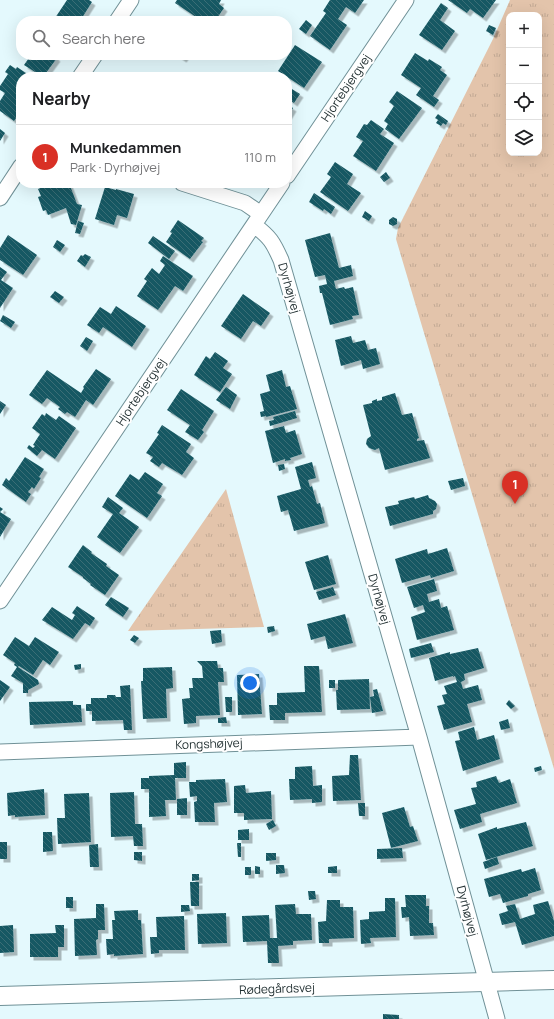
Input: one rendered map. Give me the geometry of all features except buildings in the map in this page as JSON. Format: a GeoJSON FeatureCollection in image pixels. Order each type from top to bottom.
{"type":"FeatureCollection","features":[{"type":"Feature","properties":{"kind":"street"},"geometry":{"type":"LineString","coordinates":[[121,16],[132,0]]}},
{"type":"Feature","properties":{"kind":"street","name":"Hjortebjergvej"},"geometry":{"type":"LineString","coordinates":[[292,169],[406,0]]}},
{"type":"Feature","properties":{"kind":"street"},"geometry":{"type":"LineString","coordinates":[[83,72],[92,60]]}},
{"type":"Feature","properties":{"kind":"street"},"geometry":{"type":"LineString","coordinates":[[0,198],[16,174]]}},
{"type":"Feature","properties":{"kind":"street","name":"Dyrhøjvej"},"geometry":{"type":"LineString","coordinates":[[198,188],[245,203],[274,245],[281,260],[419,737],[497,1019]]}},
{"type":"Feature","properties":{"kind":"street","name":"Hjortebjergvej"},"geometry":{"type":"LineString","coordinates":[[0,601],[279,188]]}},
{"type":"Feature","properties":{"kind":"street","name":"Kongshøjvej"},"geometry":{"type":"LineString","coordinates":[[0,752],[419,737]]}},
{"type":"Feature","properties":{"kind":"street","name":"Rødegårdsvej"},"geometry":{"type":"LineString","coordinates":[[0,996],[554,980]]}},
{"type":"Feature","properties":{"kind":"green space"},"geometry":{"type":"Polygon","coordinates":[[[510,0],[554,0],[554,769],[396,239],[398,228],[493,39],[510,0]]]}},
{"type":"Feature","properties":{"kind":"green space"},"geometry":{"type":"Polygon","coordinates":[[[226,489],[264,627],[128,631],[132,625],[226,489]]]}},
{"type":"Feature","properties":{"kind":"place","name":"Munkedammen"},"geometry":{"type":"Point","coordinates":[515,504]}}]}
